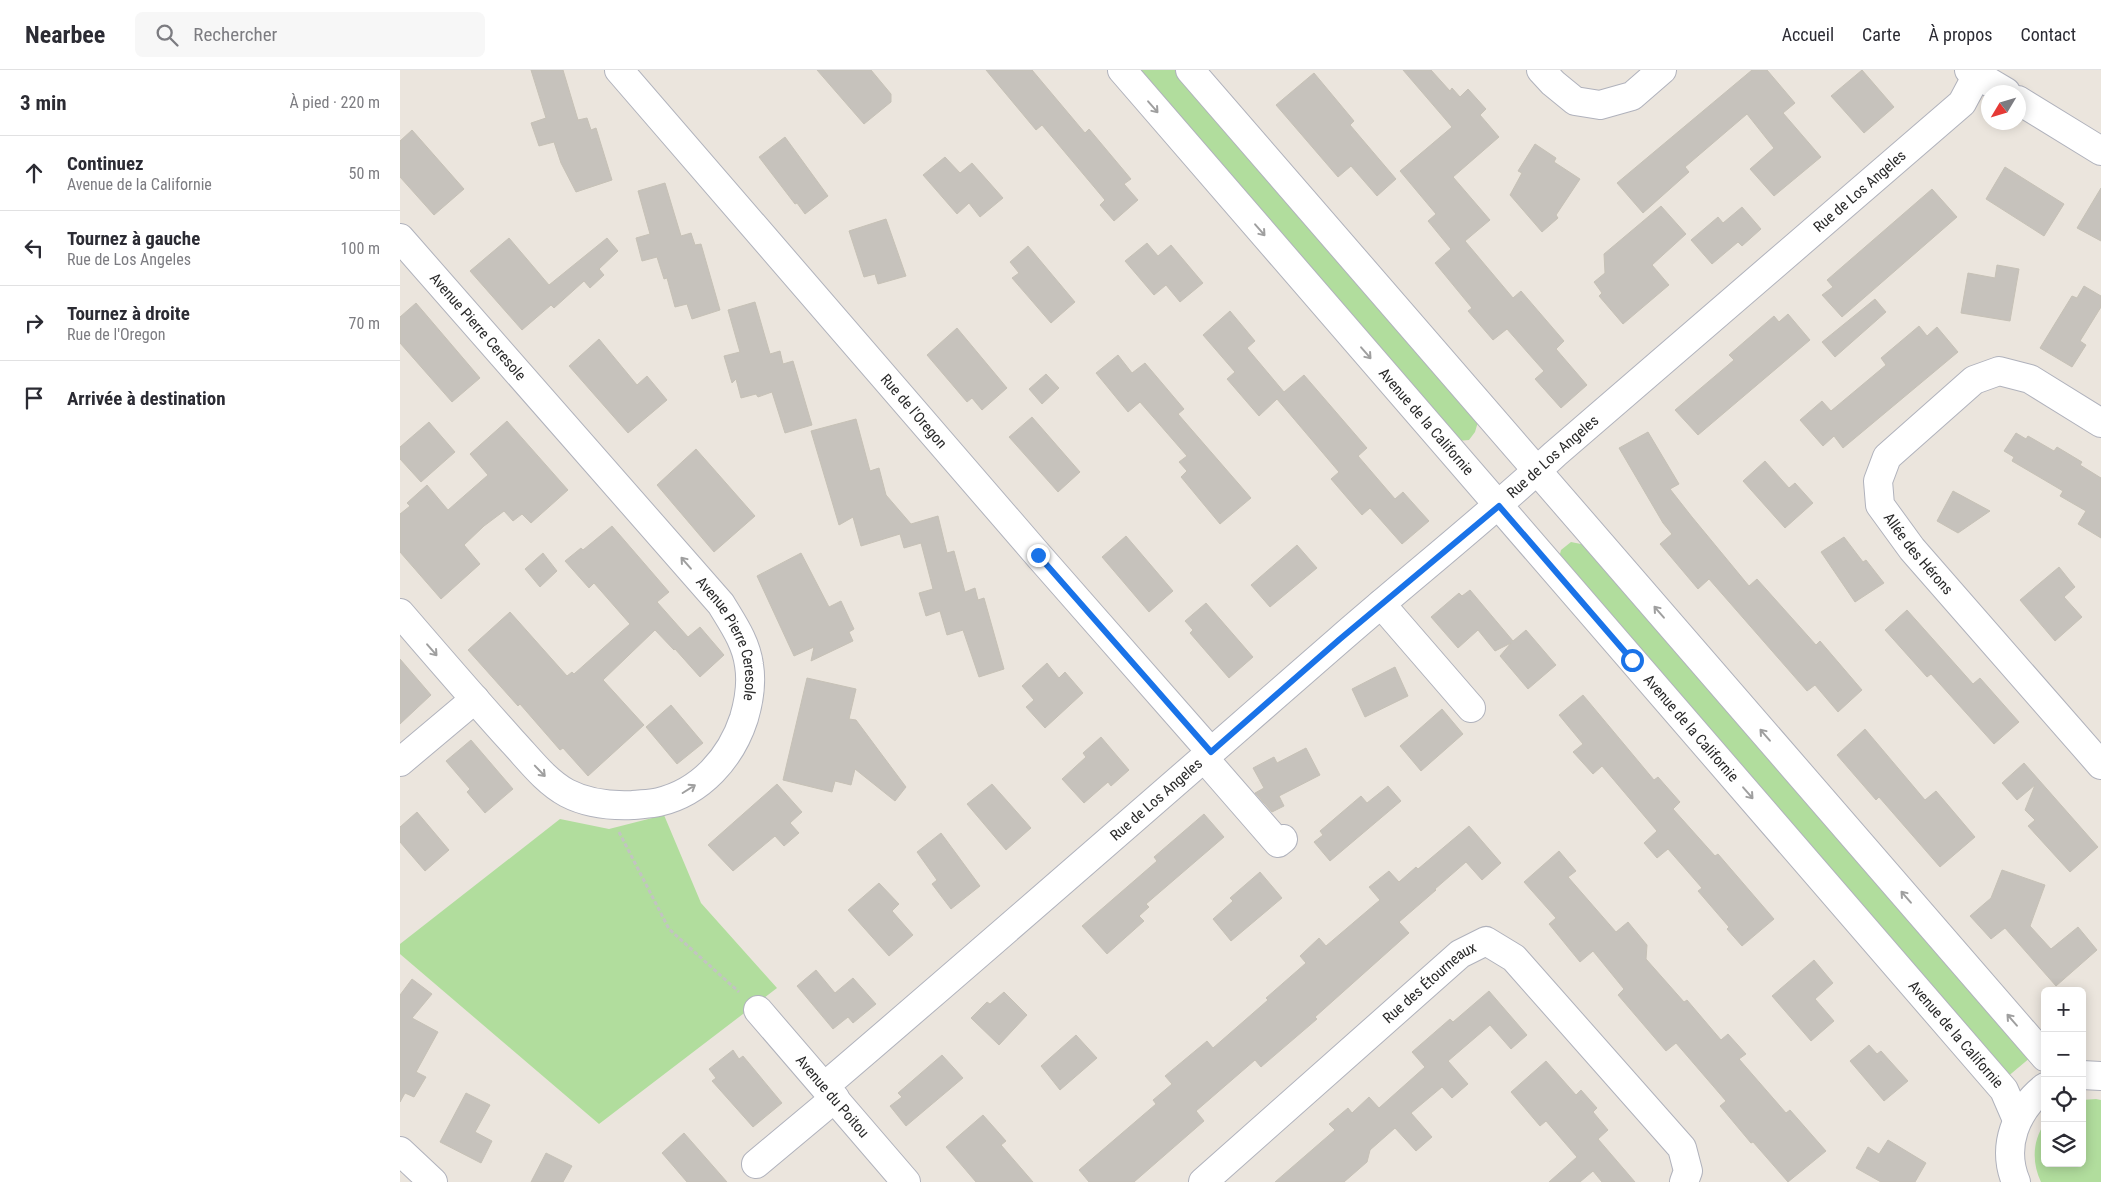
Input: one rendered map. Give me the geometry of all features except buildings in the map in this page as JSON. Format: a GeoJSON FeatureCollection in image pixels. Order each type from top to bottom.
{"type":"FeatureCollection","features":[{"type":"Feature","properties":{"kind":"street","name":"Rue de l'Oregon"},"geometry":{"type":"LineString","coordinates":[[619,70],[1038,555],[1207,755],[1278,844],[1283,839]]}},
{"type":"Feature","properties":{"kind":"street","name":"Avenue de la Californie"},"geometry":{"type":"LineString","coordinates":[[1122,70],[2004,1090],[2017,1120]]}},
{"type":"Feature","properties":{"kind":"street"},"geometry":{"type":"LineString","coordinates":[[1190,70],[2041,1051]]}},
{"type":"Feature","properties":{"kind":"street"},"geometry":{"type":"LineString","coordinates":[[1541,70],[1553,83],[1575,100],[1600,105],[1632,96],[1662,70]]}},
{"type":"Feature","properties":{"kind":"street","name":"Rue de Los Angeles"},"geometry":{"type":"LineString","coordinates":[[756,1164],[830,1092],[1017,922],[1381,604],[1499,506],[1536,471],[1962,103],[1973,72]]}},
{"type":"Feature","properties":{"kind":"street"},"geometry":{"type":"LineString","coordinates":[[1973,72],[1994,85]]}},
{"type":"Feature","properties":{"kind":"street"},"geometry":{"type":"LineString","coordinates":[[2026,105],[2101,151]]}},
{"type":"Feature","properties":{"kind":"street","name":"Avenue Pierre Ceresole"},"geometry":{"type":"LineString","coordinates":[[400,238],[721,604],[740,634],[749,666],[749,700],[739,733],[720,764],[686,792],[659,802],[614,806],[588,801],[567,793],[551,783],[400,613]]}},
{"type":"Feature","properties":{"kind":"street","name":"Allée des Hérons"},"geometry":{"type":"LineString","coordinates":[[2101,422],[2030,379],[1999,371],[1974,380],[1887,457],[1878,481],[1880,505],[1912,549],[2101,765]]}},
{"type":"Feature","properties":{"kind":"street"},"geometry":{"type":"LineString","coordinates":[[1381,604],[1470,708]]}},
{"type":"Feature","properties":{"kind":"street"},"geometry":{"type":"LineString","coordinates":[[400,762],[475,699]]}},
{"type":"Feature","properties":{"kind":"street","name":"Rue des Étourneaux"},"geometry":{"type":"LineString","coordinates":[[1203,1182],[1460,954],[1486,942],[1514,958],[1682,1148],[1688,1171],[1684,1182]]}},
{"type":"Feature","properties":{"kind":"street","name":"Avenue du Poitou"},"geometry":{"type":"LineString","coordinates":[[750,1002],[830,1092],[906,1182]]}},
{"type":"Feature","properties":{"kind":"street"},"geometry":{"type":"LineString","coordinates":[[2086,1075],[2101,1076]]}},
{"type":"Feature","properties":{"kind":"street"},"geometry":{"type":"LineString","coordinates":[[2012,1179],[2010,1148],[2014,1125],[2026,1104],[2041,1091]]}},
{"type":"Feature","properties":{"kind":"street"},"geometry":{"type":"LineString","coordinates":[[400,1152],[433,1182]]}},
{"type":"Feature","properties":{"kind":"path"},"geometry":{"type":"LineString","coordinates":[[614,806],[620,837],[669,928],[750,1002]]}},
{"type":"Feature","properties":{"kind":"green space"},"geometry":{"type":"Polygon","coordinates":[[[1133,70],[1176,70],[1478,422],[1475,432],[1469,440],[1457,441],[1133,70]]]}},
{"type":"Feature","properties":{"kind":"green space"},"geometry":{"type":"Polygon","coordinates":[[[1571,542],[1586,545],[2031,1057],[2006,1078],[1559,558],[1561,550],[1571,542]]]}},
{"type":"Feature","properties":{"kind":"green space"},"geometry":{"type":"Polygon","coordinates":[[[664,815],[701,903],[777,988],[599,1124],[400,954],[400,944],[560,819],[609,829],[664,815]]]}},
{"type":"Feature","properties":{"kind":"green space"},"geometry":{"type":"Polygon","coordinates":[[[2086,1100],[2101,1100],[2101,1182],[2041,1182],[2036,1167],[2035,1152],[2041,1130],[2041,1167],[2086,1167],[2086,1100]]]}},
{"type":"Feature","properties":{"kind":"route"},"geometry":{"type":"LineString","coordinates":[[1038,555],[1211,752],[1340,639],[1499,506],[1632,660]]}}]}
